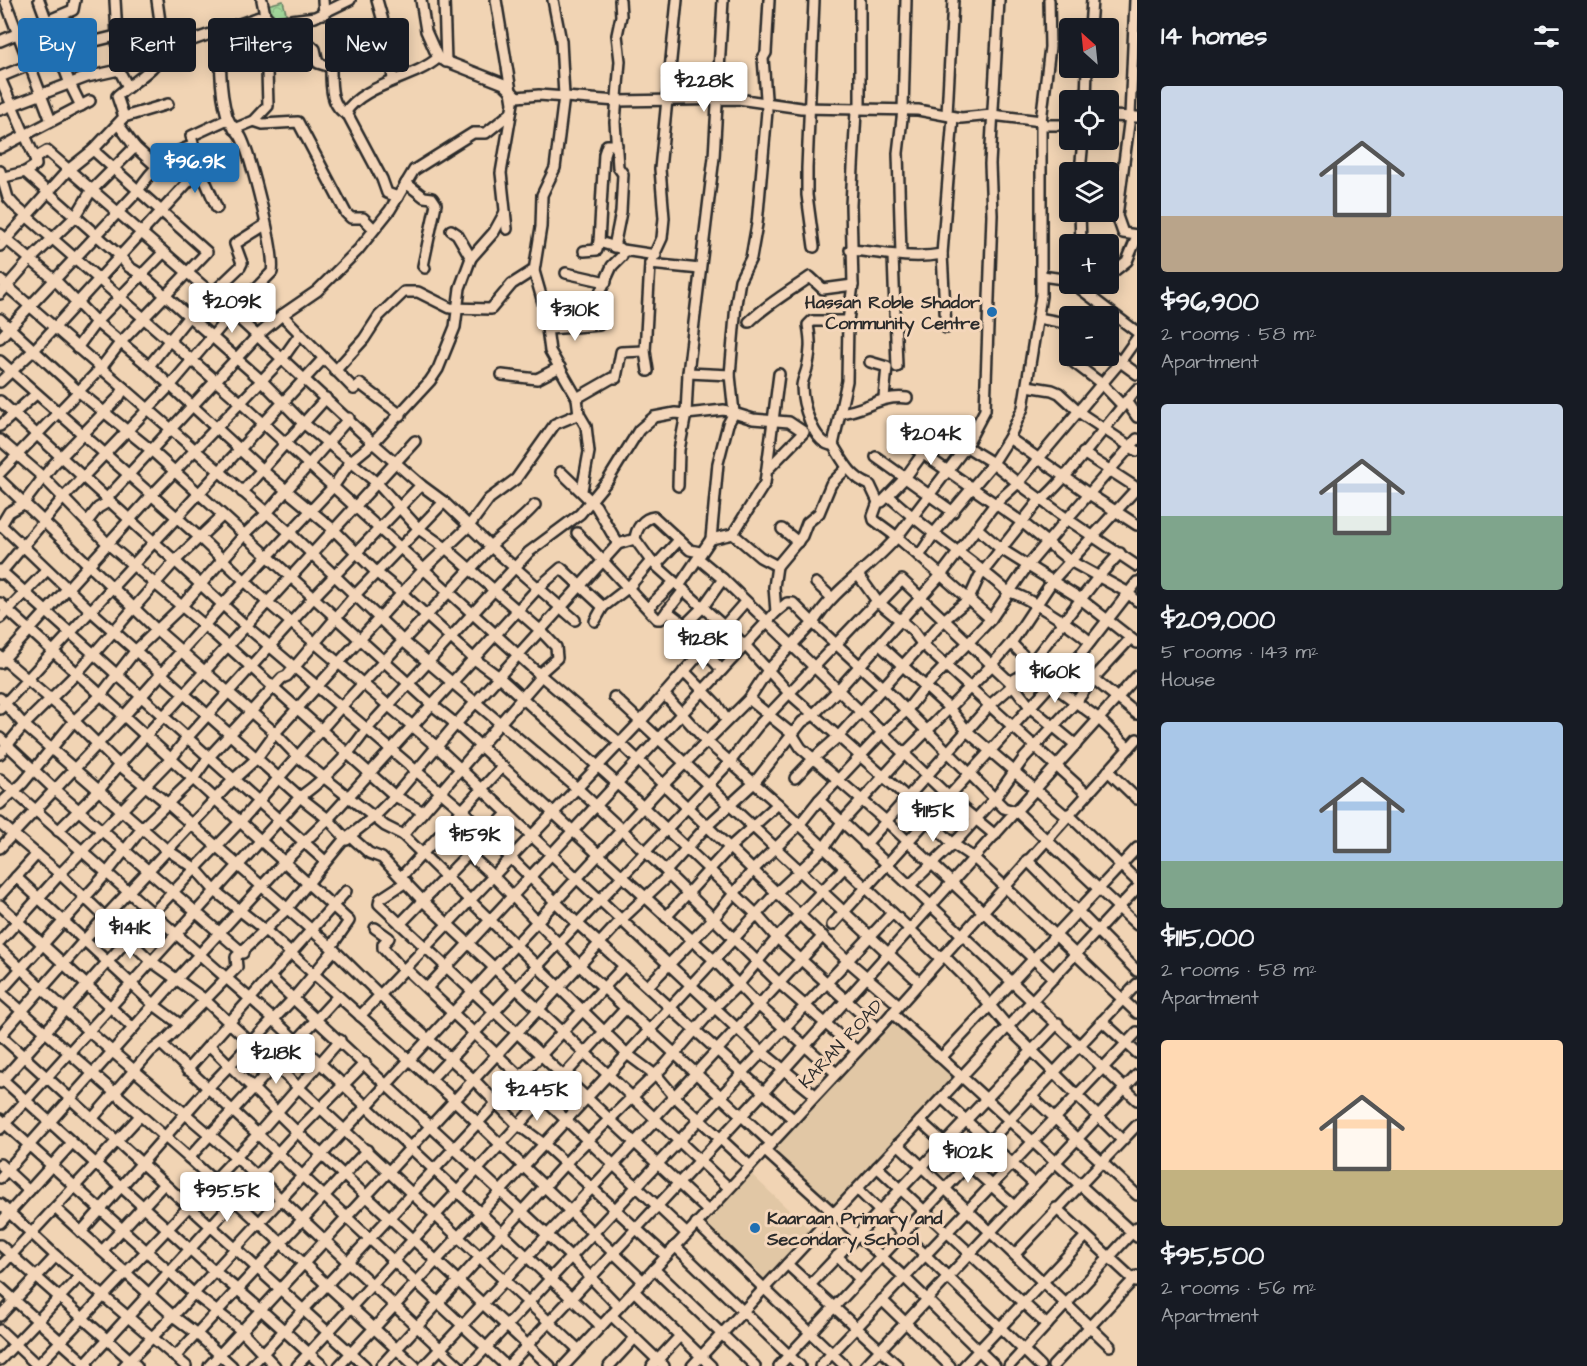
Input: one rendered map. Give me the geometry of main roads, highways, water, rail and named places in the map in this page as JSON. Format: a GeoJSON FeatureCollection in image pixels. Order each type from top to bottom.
{"type":"FeatureCollection","features":[{"type":"Feature","properties":{"kind":"place","name":"Hassan Roble Shador Community Centre"},"geometry":{"type":"Point","coordinates":[992,312]}},
{"type":"Feature","properties":{"kind":"place","name":"Kaaraan Primary and Secondary School"},"geometry":{"type":"Point","coordinates":[755,1228]}}]}
